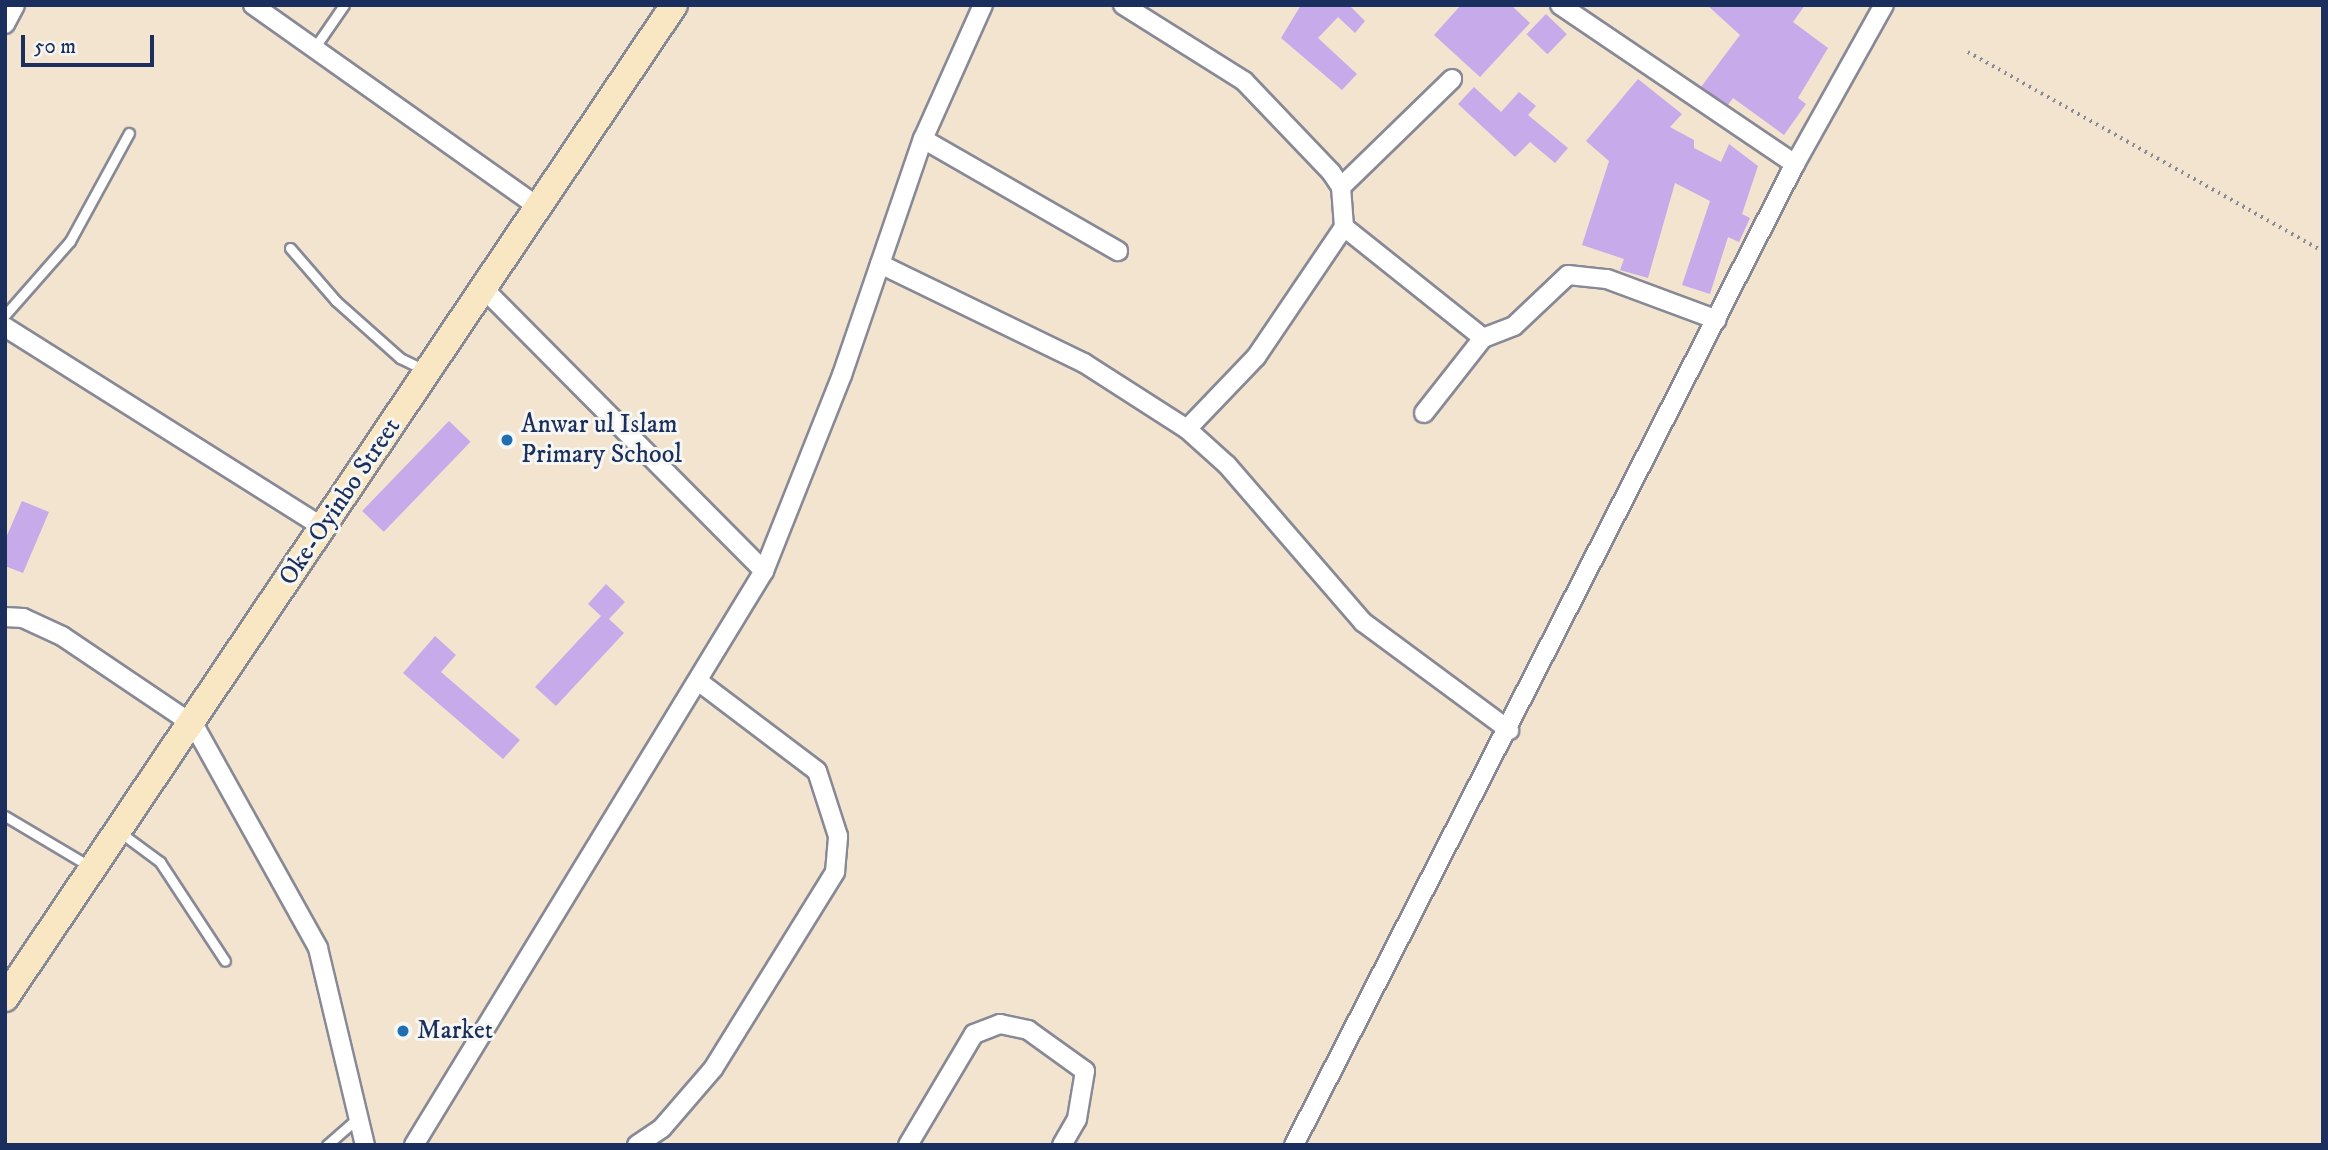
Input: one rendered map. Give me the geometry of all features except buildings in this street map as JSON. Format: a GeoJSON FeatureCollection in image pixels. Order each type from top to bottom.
{"type":"FeatureCollection","features":[{"type":"Feature","properties":{"kind":"main road","name":"Oke-Oyinbo Street"},"geometry":{"type":"LineString","coordinates":[[5,998],[194,725],[321,526],[430,373],[674,5]]}},
{"type":"Feature","properties":{"kind":"street"},"geometry":{"type":"LineString","coordinates":[[5,24],[15,5]]}},
{"type":"Feature","properties":{"kind":"street"},"geometry":{"type":"LineString","coordinates":[[253,5],[540,208]]}},
{"type":"Feature","properties":{"kind":"street"},"geometry":{"type":"LineString","coordinates":[[414,1145],[764,571],[880,264],[923,139],[983,5]]}},
{"type":"Feature","properties":{"kind":"street"},"geometry":{"type":"LineString","coordinates":[[1123,5],[1244,81],[1341,187],[1344,227],[1256,357],[1187,429]]}},
{"type":"Feature","properties":{"kind":"street"},"geometry":{"type":"LineString","coordinates":[[1560,5],[1795,164]]}},
{"type":"Feature","properties":{"kind":"street"},"geometry":{"type":"LineString","coordinates":[[1294,1145],[1510,730],[1795,164],[1884,5]]}},
{"type":"Feature","properties":{"kind":"street"},"geometry":{"type":"LineString","coordinates":[[1341,187],[1451,79]]}},
{"type":"Feature","properties":{"kind":"street"},"geometry":{"type":"LineString","coordinates":[[923,139],[1118,251]]}},
{"type":"Feature","properties":{"kind":"street"},"geometry":{"type":"LineString","coordinates":[[1344,227],[1483,338]]}},
{"type":"Feature","properties":{"kind":"street"},"geometry":{"type":"LineString","coordinates":[[880,264],[1084,363],[1187,429],[1227,465],[1363,622],[1510,730]]}},
{"type":"Feature","properties":{"kind":"street"},"geometry":{"type":"LineString","coordinates":[[1424,412],[1483,338],[1514,326],[1568,275],[1607,279],[1717,320]]}},
{"type":"Feature","properties":{"kind":"street"},"geometry":{"type":"LineString","coordinates":[[485,290],[764,571]]}},
{"type":"Feature","properties":{"kind":"street"},"geometry":{"type":"LineString","coordinates":[[5,327],[321,526]]}},
{"type":"Feature","properties":{"kind":"street"},"geometry":{"type":"LineString","coordinates":[[5,617],[23,618],[62,636],[194,725],[318,948],[365,1145]]}},
{"type":"Feature","properties":{"kind":"street"},"geometry":{"type":"LineString","coordinates":[[637,1145],[662,1128],[713,1069],[835,872],[838,836],[817,771],[698,681]]}},
{"type":"Feature","properties":{"kind":"street"},"geometry":{"type":"LineString","coordinates":[[908,1145],[974,1034],[1000,1024],[1028,1030],[1085,1071],[1077,1119],[1062,1145]]}},
{"type":"Feature","properties":{"kind":"lane"},"geometry":{"type":"LineString","coordinates":[[315,47],[344,5]]}},
{"type":"Feature","properties":{"kind":"lane"},"geometry":{"type":"LineString","coordinates":[[5,315],[71,241],[129,133]]}},
{"type":"Feature","properties":{"kind":"lane"},"geometry":{"type":"LineString","coordinates":[[290,248],[336,301],[400,358],[430,373]]}},
{"type":"Feature","properties":{"kind":"lane"},"geometry":{"type":"LineString","coordinates":[[5,816],[96,869]]}},
{"type":"Feature","properties":{"kind":"lane"},"geometry":{"type":"LineString","coordinates":[[121,833],[160,862],[225,961]]}},
{"type":"Feature","properties":{"kind":"lane"},"geometry":{"type":"LineString","coordinates":[[327,1145],[360,1116]]}},
{"type":"Feature","properties":{"kind":"path"},"geometry":{"type":"LineString","coordinates":[[1968,52],[2323,251]]}},
{"type":"Feature","properties":{"kind":"place","name":"Anwar ul Islam Primary School"},"geometry":{"type":"Point","coordinates":[507,440]}},
{"type":"Feature","properties":{"kind":"place","name":"Market"},"geometry":{"type":"Point","coordinates":[403,1031]}}]}
